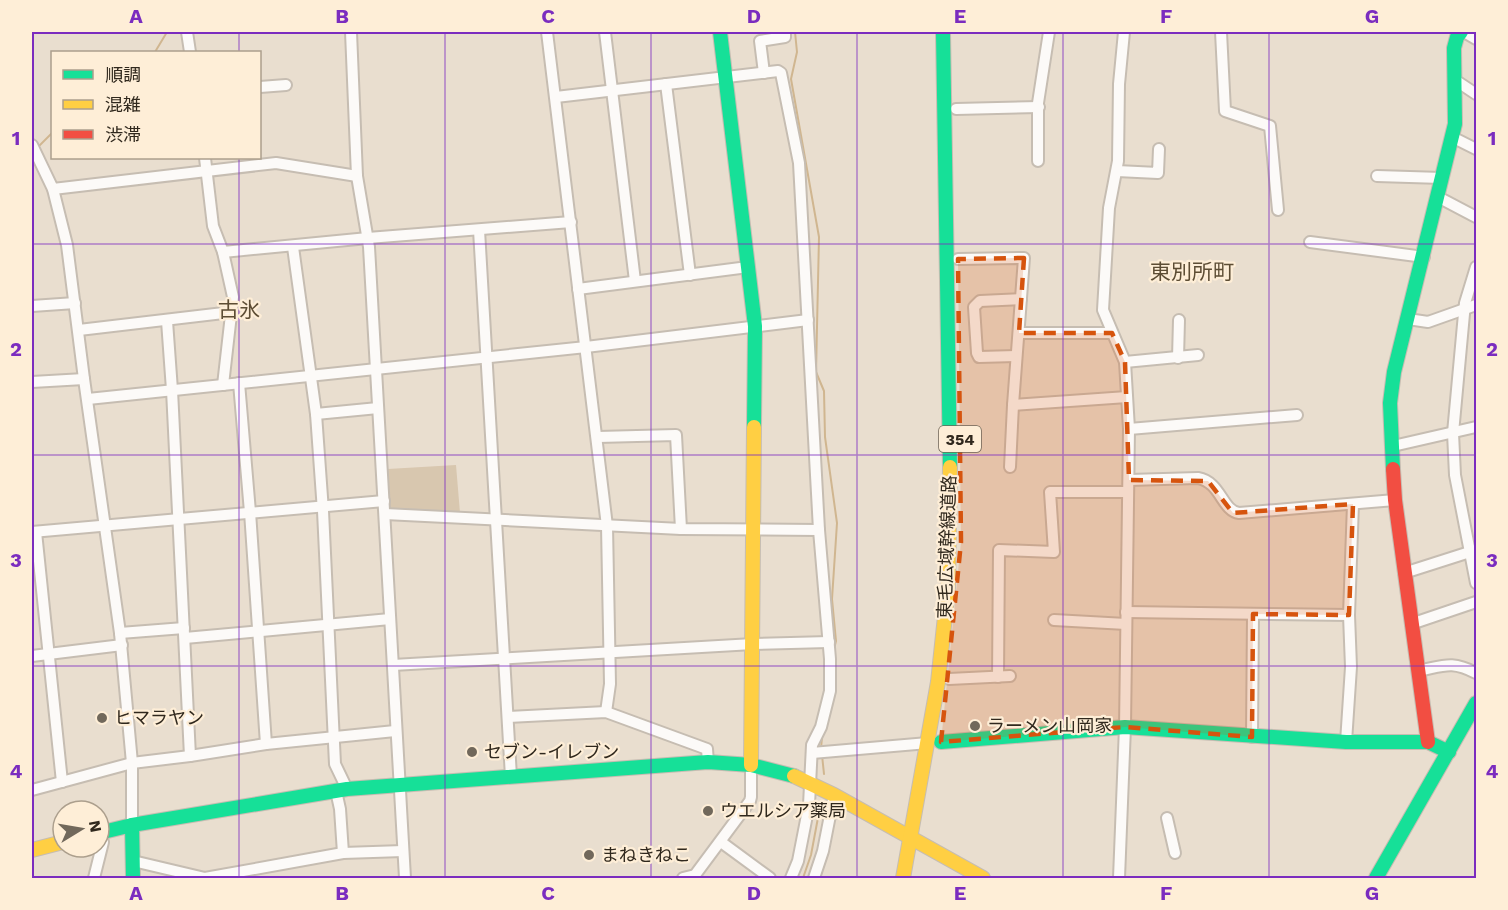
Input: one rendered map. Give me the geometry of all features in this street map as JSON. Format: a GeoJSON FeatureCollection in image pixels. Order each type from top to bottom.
{"type":"FeatureCollection","features":[{"type":"Feature","properties":{"kind":"main road"},"geometry":{"type":"LineString","coordinates":[[720,32],[755,326],[751,765]]}},
{"type":"Feature","properties":{"kind":"main road","name":"東毛広域幹線道路"},"geometry":{"type":"LineString","coordinates":[[934,743],[949,577],[950,448],[943,32]]}},
{"type":"Feature","properties":{"kind":"main road","name":"東毛広域幹線道路"},"geometry":{"type":"LineString","coordinates":[[903,879],[916,842],[934,743],[949,679],[961,542],[955,32]]}},
{"type":"Feature","properties":{"kind":"main road"},"geometry":{"type":"LineString","coordinates":[[1428,741],[1395,500],[1390,389],[1455,124],[1454,48],[1457,37],[1462,32]]}},
{"type":"Feature","properties":{"kind":"main road"},"geometry":{"type":"LineString","coordinates":[[1376,879],[1476,703]]}},
{"type":"Feature","properties":{"kind":"main road"},"geometry":{"type":"LineString","coordinates":[[934,743],[1125,727],[1346,742],[1428,741],[1449,752]]}},
{"type":"Feature","properties":{"kind":"main road"},"geometry":{"type":"LineString","coordinates":[[111,830],[341,790],[708,762],[751,765],[792,775],[834,795],[983,879]]}},
{"type":"Feature","properties":{"kind":"main road"},"geometry":{"type":"LineString","coordinates":[[132,825],[133,879]]}},
{"type":"Feature","properties":{"kind":"main road","name":"東毛広域幹線道路"},"geometry":{"type":"LineString","coordinates":[[916,842],[916,879]]}},
{"type":"Feature","properties":{"kind":"main road"},"geometry":{"type":"LineString","coordinates":[[32,850],[51,845]]}},
{"type":"Feature","properties":{"kind":"street"},"geometry":{"type":"LineString","coordinates":[[187,32],[190,51]]}},
{"type":"Feature","properties":{"kind":"street"},"geometry":{"type":"LineString","coordinates":[[351,32],[357,176],[368,238],[405,879]]}},
{"type":"Feature","properties":{"kind":"street"},"geometry":{"type":"LineString","coordinates":[[547,32],[608,526],[610,684],[606,712]]}},
{"type":"Feature","properties":{"kind":"street"},"geometry":{"type":"LineString","coordinates":[[605,32],[635,281]]}},
{"type":"Feature","properties":{"kind":"street"},"geometry":{"type":"LineString","coordinates":[[764,73],[760,41],[785,37],[785,32]]}},
{"type":"Feature","properties":{"kind":"street"},"geometry":{"type":"LineString","coordinates":[[1038,160],[1039,107],[1049,32]]}},
{"type":"Feature","properties":{"kind":"street"},"geometry":{"type":"LineString","coordinates":[[1119,879],[1125,727],[1129,429],[1125,362],[1103,310],[1109,208],[1116,171],[1119,135],[1119,84],[1124,32]]}},
{"type":"Feature","properties":{"kind":"street"},"geometry":{"type":"LineString","coordinates":[[1221,32],[1225,111],[1270,126],[1278,210]]}},
{"type":"Feature","properties":{"kind":"street"},"geometry":{"type":"LineString","coordinates":[[1462,32],[1476,39]]}},
{"type":"Feature","properties":{"kind":"street"},"geometry":{"type":"LineString","coordinates":[[556,97],[778,71],[781,73],[799,163],[819,530],[829,642],[830,691],[821,727],[812,745],[811,784],[803,840],[791,879]]}},
{"type":"Feature","properties":{"kind":"street"},"geometry":{"type":"LineString","coordinates":[[1455,80],[1476,94]]}},
{"type":"Feature","properties":{"kind":"street"},"geometry":{"type":"LineString","coordinates":[[666,84],[690,275]]}},
{"type":"Feature","properties":{"kind":"street"},"geometry":{"type":"LineString","coordinates":[[261,87],[286,85]]}},
{"type":"Feature","properties":{"kind":"street"},"geometry":{"type":"LineString","coordinates":[[956,109],[1039,107]]}},
{"type":"Feature","properties":{"kind":"street"},"geometry":{"type":"LineString","coordinates":[[1452,136],[1476,149]]}},
{"type":"Feature","properties":{"kind":"street"},"geometry":{"type":"LineString","coordinates":[[32,147],[53,189],[67,245],[121,639],[132,763],[132,825]]}},
{"type":"Feature","properties":{"kind":"street"},"geometry":{"type":"LineString","coordinates":[[1116,171],[1158,173],[1159,149]]}},
{"type":"Feature","properties":{"kind":"street"},"geometry":{"type":"LineString","coordinates":[[205,159],[213,226],[223,252],[232,297],[223,385]]}},
{"type":"Feature","properties":{"kind":"street"},"geometry":{"type":"LineString","coordinates":[[53,189],[276,163],[357,176]]}},
{"type":"Feature","properties":{"kind":"street"},"geometry":{"type":"LineString","coordinates":[[1377,176],[1442,178]]}},
{"type":"Feature","properties":{"kind":"street"},"geometry":{"type":"LineString","coordinates":[[1438,197],[1476,217]]}},
{"type":"Feature","properties":{"kind":"street"},"geometry":{"type":"LineString","coordinates":[[223,252],[571,222]]}},
{"type":"Feature","properties":{"kind":"street"},"geometry":{"type":"LineString","coordinates":[[479,230],[511,777]]}},
{"type":"Feature","properties":{"kind":"street"},"geometry":{"type":"LineString","coordinates":[[1310,242],[1424,256]]}},
{"type":"Feature","properties":{"kind":"street"},"geometry":{"type":"LineString","coordinates":[[293,247],[316,414],[335,764],[341,790],[343,853]]}},
{"type":"Feature","properties":{"kind":"street"},"geometry":{"type":"LineString","coordinates":[[958,259],[1024,258],[1010,467]]}},
{"type":"Feature","properties":{"kind":"street"},"geometry":{"type":"LineString","coordinates":[[578,289],[748,267]]}},
{"type":"Feature","properties":{"kind":"street"},"geometry":{"type":"LineString","coordinates":[[1476,267],[1464,309],[1453,433],[1455,475],[1473,551],[1476,583]]}},
{"type":"Feature","properties":{"kind":"street"},"geometry":{"type":"LineString","coordinates":[[1016,356],[979,357],[974,307],[980,301],[1021,299]]}},
{"type":"Feature","properties":{"kind":"street"},"geometry":{"type":"LineString","coordinates":[[32,306],[75,303]]}},
{"type":"Feature","properties":{"kind":"street"},"geometry":{"type":"LineString","coordinates":[[1408,319],[1428,322],[1476,305]]}},
{"type":"Feature","properties":{"kind":"street"},"geometry":{"type":"LineString","coordinates":[[79,330],[232,312]]}},
{"type":"Feature","properties":{"kind":"street"},"geometry":{"type":"LineString","coordinates":[[88,399],[586,347],[807,320]]}},
{"type":"Feature","properties":{"kind":"street"},"geometry":{"type":"LineString","coordinates":[[1178,358],[1179,320]]}},
{"type":"Feature","properties":{"kind":"street"},"geometry":{"type":"LineString","coordinates":[[166,321],[172,390],[190,756]]}},
{"type":"Feature","properties":{"kind":"street"},"geometry":{"type":"LineString","coordinates":[[1019,333],[1112,333]]}},
{"type":"Feature","properties":{"kind":"street"},"geometry":{"type":"LineString","coordinates":[[1125,362],[1198,356]]}},
{"type":"Feature","properties":{"kind":"street"},"geometry":{"type":"LineString","coordinates":[[32,382],[84,379]]}},
{"type":"Feature","properties":{"kind":"street"},"geometry":{"type":"LineString","coordinates":[[239,383],[266,744]]}},
{"type":"Feature","properties":{"kind":"street"},"geometry":{"type":"LineString","coordinates":[[1013,405],[1127,397]]}},
{"type":"Feature","properties":{"kind":"street"},"geometry":{"type":"LineString","coordinates":[[316,414],[378,408]]}},
{"type":"Feature","properties":{"kind":"street"},"geometry":{"type":"LineString","coordinates":[[1129,429],[1297,415]]}},
{"type":"Feature","properties":{"kind":"street"},"geometry":{"type":"LineString","coordinates":[[1393,446],[1476,427]]}},
{"type":"Feature","properties":{"kind":"street"},"geometry":{"type":"LineString","coordinates":[[598,437],[676,435],[681,529]]}},
{"type":"Feature","properties":{"kind":"street"},"geometry":{"type":"LineString","coordinates":[[1129,480],[1198,478],[1208,481],[1234,513],[1395,500]]}},
{"type":"Feature","properties":{"kind":"street"},"geometry":{"type":"LineString","coordinates":[[998,677],[999,550],[1054,552],[1050,492],[1128,492]]}},
{"type":"Feature","properties":{"kind":"street"},"geometry":{"type":"LineString","coordinates":[[62,782],[49,654],[37,593],[34,532],[384,501]]}},
{"type":"Feature","properties":{"kind":"street"},"geometry":{"type":"LineString","coordinates":[[1346,742],[1351,667],[1349,615],[1353,504]]}},
{"type":"Feature","properties":{"kind":"street"},"geometry":{"type":"LineString","coordinates":[[385,514],[681,529],[819,530]]}},
{"type":"Feature","properties":{"kind":"street"},"geometry":{"type":"LineString","coordinates":[[1404,573],[1473,551]]}},
{"type":"Feature","properties":{"kind":"street"},"geometry":{"type":"LineString","coordinates":[[1411,624],[1476,602]]}},
{"type":"Feature","properties":{"kind":"street"},"geometry":{"type":"LineString","coordinates":[[1126,612],[1349,615]]}},
{"type":"Feature","properties":{"kind":"street"},"geometry":{"type":"LineString","coordinates":[[1252,737],[1253,614]]}},
{"type":"Feature","properties":{"kind":"street"},"geometry":{"type":"LineString","coordinates":[[32,656],[121,639],[184,633],[328,626],[390,619]]}},
{"type":"Feature","properties":{"kind":"street"},"geometry":{"type":"LineString","coordinates":[[1054,620],[1126,624]]}},
{"type":"Feature","properties":{"kind":"street"},"geometry":{"type":"LineString","coordinates":[[393,665],[753,644],[829,642]]}},
{"type":"Feature","properties":{"kind":"street"},"geometry":{"type":"LineString","coordinates":[[1418,671],[1452,664],[1460,665],[1476,673]]}},
{"type":"Feature","properties":{"kind":"street"},"geometry":{"type":"LineString","coordinates":[[949,679],[1010,676]]}},
{"type":"Feature","properties":{"kind":"street"},"geometry":{"type":"LineString","coordinates":[[508,717],[606,712],[707,749],[708,762]]}},
{"type":"Feature","properties":{"kind":"street"},"geometry":{"type":"LineString","coordinates":[[32,790],[132,763],[266,744],[395,731]]}},
{"type":"Feature","properties":{"kind":"street"},"geometry":{"type":"LineString","coordinates":[[812,753],[934,743]]}},
{"type":"Feature","properties":{"kind":"street"},"geometry":{"type":"LineString","coordinates":[[683,879],[695,875],[750,801],[751,765]]}},
{"type":"Feature","properties":{"kind":"street"},"geometry":{"type":"LineString","coordinates":[[814,879],[823,851],[834,795]]}},
{"type":"Feature","properties":{"kind":"street"},"geometry":{"type":"LineString","coordinates":[[1167,818],[1175,854]]}},
{"type":"Feature","properties":{"kind":"street"},"geometry":{"type":"LineString","coordinates":[[721,842],[770,879]]}},
{"type":"Feature","properties":{"kind":"street"},"geometry":{"type":"LineString","coordinates":[[133,861],[205,878],[343,853],[403,851]]}},
{"type":"Feature","properties":{"kind":"street"},"geometry":{"type":"LineString","coordinates":[[94,879],[98,859]]}},
{"type":"Feature","properties":{"kind":"street"},"geometry":{"type":"LineString","coordinates":[[279,866],[279,879]]}},
{"type":"Feature","properties":{"kind":"highlighted area"},"geometry":{"type":"Polygon","coordinates":[[[1024,258],[1019,333],[1112,333],[1125,362],[1129,480],[1208,481],[1233,513],[1353,504],[1349,615],[1253,614],[1252,737],[1125,727],[941,742],[961,542],[958,259],[1024,258]]]}},
{"type":"Feature","properties":{"kind":"shaded area"},"geometry":{"type":"Polygon","coordinates":[[[456,465],[460,513],[393,512],[389,507],[388,469],[456,465]]]}},
{"type":"Feature","properties":{"kind":"waterway"},"geometry":{"type":"LineString","coordinates":[[156,51],[167,32]]}},
{"type":"Feature","properties":{"kind":"waterway"},"geometry":{"type":"LineString","coordinates":[[795,32],[797,52],[791,79],[819,237],[816,372],[824,391],[825,437],[837,523],[832,599],[836,641],[834,649]]}},
{"type":"Feature","properties":{"kind":"waterway"},"geometry":{"type":"LineString","coordinates":[[40,145],[51,134]]}},
{"type":"Feature","properties":{"kind":"waterway"},"geometry":{"type":"LineString","coordinates":[[826,726],[830,712]]}},
{"type":"Feature","properties":{"kind":"waterway"},"geometry":{"type":"LineString","coordinates":[[821,749],[822,737]]}},
{"type":"Feature","properties":{"kind":"waterway"},"geometry":{"type":"LineString","coordinates":[[822,755],[824,774]]}},
{"type":"Feature","properties":{"kind":"waterway"},"geometry":{"type":"LineString","coordinates":[[803,878],[811,855],[820,807]]}},
{"type":"Feature","properties":{"kind":"traffic: fast"},"geometry":{"type":"LineString","coordinates":[[720,32],[755,326],[754,427]]}},
{"type":"Feature","properties":{"kind":"traffic: fast"},"geometry":{"type":"LineString","coordinates":[[943,32],[950,467]]}},
{"type":"Feature","properties":{"kind":"traffic: fast"},"geometry":{"type":"LineString","coordinates":[[1393,469],[1390,403],[1394,372],[1455,124],[1454,48],[1461,32]]}},
{"type":"Feature","properties":{"kind":"traffic: fast"},"geometry":{"type":"LineString","coordinates":[[1376,878],[1476,703]]}},
{"type":"Feature","properties":{"kind":"traffic: fast"},"geometry":{"type":"LineString","coordinates":[[941,742],[1125,727],[1346,742],[1428,742],[1449,752]]}},
{"type":"Feature","properties":{"kind":"traffic: fast"},"geometry":{"type":"LineString","coordinates":[[111,830],[347,789],[708,762],[751,765],[794,776]]}},
{"type":"Feature","properties":{"kind":"traffic: fast"},"geometry":{"type":"LineString","coordinates":[[132,825],[133,878]]}},
{"type":"Feature","properties":{"kind":"traffic: slow"},"geometry":{"type":"LineString","coordinates":[[751,765],[754,427]]}},
{"type":"Feature","properties":{"kind":"traffic: slow"},"geometry":{"type":"LineString","coordinates":[[903,878],[938,682],[948,588],[950,467]]}},
{"type":"Feature","properties":{"kind":"traffic: slow"},"geometry":{"type":"LineString","coordinates":[[794,776],[834,795],[983,878]]}},
{"type":"Feature","properties":{"kind":"traffic: slow"},"geometry":{"type":"LineString","coordinates":[[32,850],[51,845]]}},
{"type":"Feature","properties":{"kind":"traffic: jam"},"geometry":{"type":"LineString","coordinates":[[1393,469],[1395,500],[1428,742]]}},
{"type":"Feature","properties":{"kind":"place","name":"ヒマラヤン"},"geometry":{"type":"Point","coordinates":[102,718]}},
{"type":"Feature","properties":{"kind":"place","name":"ラーメン山岡家"},"geometry":{"type":"Point","coordinates":[975,726]}},
{"type":"Feature","properties":{"kind":"place","name":"セブン-イレブン"},"geometry":{"type":"Point","coordinates":[472,752]}},
{"type":"Feature","properties":{"kind":"place","name":"ウエルシア薬局"},"geometry":{"type":"Point","coordinates":[708,811]}},
{"type":"Feature","properties":{"kind":"place","name":"まねきねこ"},"geometry":{"type":"Point","coordinates":[589,855]}},
{"type":"Feature","properties":{"kind":"district","name":"東別所町"},"geometry":{"type":"Point","coordinates":[1192,272]}},
{"type":"Feature","properties":{"kind":"district","name":"古氷"},"geometry":{"type":"Point","coordinates":[239,310]}}]}
